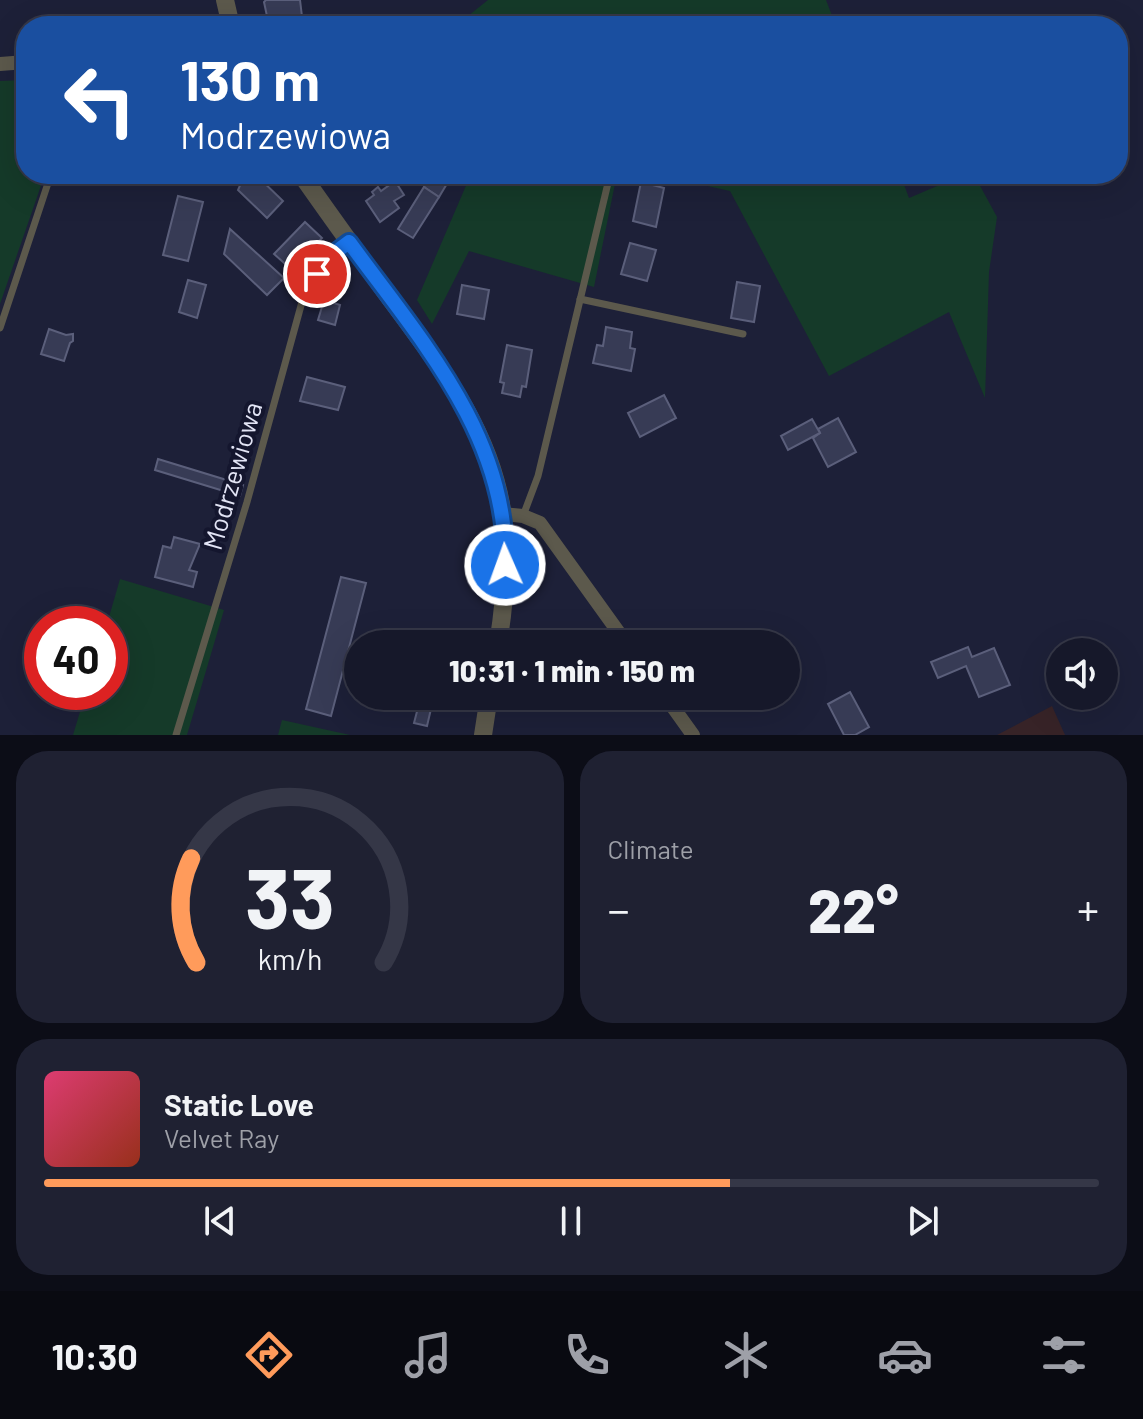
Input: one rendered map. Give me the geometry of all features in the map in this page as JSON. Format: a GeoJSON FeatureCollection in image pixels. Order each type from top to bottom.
{"type":"FeatureCollection","features":[{"type":"Feature","properties":{"kind":"street"},"geometry":{"type":"LineString","coordinates":[[308,184],[454,387],[485,450],[503,514],[506,544],[500,630]]}},
{"type":"Feature","properties":{"kind":"street"},"geometry":{"type":"LineString","coordinates":[[503,514],[523,516],[540,523],[617,630]]}},
{"type":"Feature","properties":{"kind":"street"},"geometry":{"type":"LineString","coordinates":[[483,735],[487,710]]}},
{"type":"Feature","properties":{"kind":"street"},"geometry":{"type":"LineString","coordinates":[[675,710],[693,735]]}},
{"type":"Feature","properties":{"kind":"lane"},"geometry":{"type":"LineString","coordinates":[[0,328],[48,184]]}},
{"type":"Feature","properties":{"kind":"lane"},"geometry":{"type":"LineString","coordinates":[[523,516],[538,476],[608,184]]}},
{"type":"Feature","properties":{"kind":"lane","name":"Modrzewiowa"},"geometry":{"type":"LineString","coordinates":[[176,735],[247,502],[305,291],[329,257],[349,242]]}},
{"type":"Feature","properties":{"kind":"lane"},"geometry":{"type":"LineString","coordinates":[[580,299],[743,334]]}},
{"type":"Feature","properties":{"kind":"shaded area"},"geometry":{"type":"Polygon","coordinates":[[[1046,709],[1054,710],[1065,735],[997,735],[1046,709]]]}},
{"type":"Feature","properties":{"kind":"green space"},"geometry":{"type":"Polygon","coordinates":[[[488,0],[826,0],[832,16],[468,16],[488,0]]]}},
{"type":"Feature","properties":{"kind":"green space"},"geometry":{"type":"Polygon","coordinates":[[[16,80],[16,184],[42,184],[0,304],[0,81],[16,80]]]}},
{"type":"Feature","properties":{"kind":"green space"},"geometry":{"type":"Polygon","coordinates":[[[467,184],[615,184],[594,287],[469,251],[432,324],[417,300],[467,184]]]}},
{"type":"Feature","properties":{"kind":"green space"},"geometry":{"type":"Polygon","coordinates":[[[699,184],[904,184],[909,198],[942,184],[979,184],[997,217],[989,272],[985,398],[949,312],[829,376],[730,191],[699,184]]]}},
{"type":"Feature","properties":{"kind":"green space"},"geometry":{"type":"Polygon","coordinates":[[[120,579],[224,610],[187,735],[73,735],[81,710],[128,710],[128,606],[112,606],[120,579]]]}},
{"type":"Feature","properties":{"kind":"green space"},"geometry":{"type":"Polygon","coordinates":[[[282,720],[350,735],[278,735],[282,720]]]}},
{"type":"Feature","properties":{"kind":"building"},"geometry":{"type":"Polygon","coordinates":[[[300,0],[302,16],[267,16],[264,2],[300,0]]]}},
{"type":"Feature","properties":{"kind":"building"},"geometry":{"type":"Polygon","coordinates":[[[241,184],[265,184],[283,201],[267,218],[238,190],[241,184]]]}},
{"type":"Feature","properties":{"kind":"building"},"geometry":{"type":"Polygon","coordinates":[[[391,184],[397,184],[404,195],[394,201],[399,208],[380,222],[366,201],[378,187],[381,191],[391,184]]]}},
{"type":"Feature","properties":{"kind":"building"},"geometry":{"type":"Polygon","coordinates":[[[426,184],[447,184],[439,197],[424,187],[426,184]]]}},
{"type":"Feature","properties":{"kind":"building"},"geometry":{"type":"Polygon","coordinates":[[[641,184],[664,188],[656,227],[633,221],[641,184]]]}},
{"type":"Feature","properties":{"kind":"building"},"geometry":{"type":"Polygon","coordinates":[[[424,187],[439,197],[413,238],[398,229],[424,187]]]}},
{"type":"Feature","properties":{"kind":"building"},"geometry":{"type":"Polygon","coordinates":[[[178,196],[203,202],[188,261],[163,255],[178,196]]]}},
{"type":"Feature","properties":{"kind":"building"},"geometry":{"type":"Polygon","coordinates":[[[305,222],[322,238],[317,243],[325,252],[317,261],[308,252],[292,270],[274,254],[305,222]]]}},
{"type":"Feature","properties":{"kind":"building"},"geometry":{"type":"Polygon","coordinates":[[[230,229],[284,278],[267,295],[224,254],[230,229]]]}},
{"type":"Feature","properties":{"kind":"building"},"geometry":{"type":"Polygon","coordinates":[[[630,243],[656,250],[647,281],[621,274],[630,243]]]}},
{"type":"Feature","properties":{"kind":"building"},"geometry":{"type":"Polygon","coordinates":[[[188,280],[206,285],[197,318],[179,312],[188,280]]]}},
{"type":"Feature","properties":{"kind":"building"},"geometry":{"type":"Polygon","coordinates":[[[737,282],[760,286],[754,322],[731,318],[737,282]]]}},
{"type":"Feature","properties":{"kind":"building"},"geometry":{"type":"Polygon","coordinates":[[[462,285],[489,290],[484,319],[457,314],[462,285]]]}},
{"type":"Feature","properties":{"kind":"building"},"geometry":{"type":"Polygon","coordinates":[[[324,300],[340,305],[335,325],[318,320],[324,300]]]}},
{"type":"Feature","properties":{"kind":"building"},"geometry":{"type":"Polygon","coordinates":[[[606,327],[632,332],[630,348],[635,349],[631,371],[593,363],[597,345],[603,346],[606,327]]]}},
{"type":"Feature","properties":{"kind":"building"},"geometry":{"type":"Polygon","coordinates":[[[49,329],[66,335],[73,334],[64,361],[41,354],[49,329]]]}},
{"type":"Feature","properties":{"kind":"building"},"geometry":{"type":"Polygon","coordinates":[[[507,345],[532,350],[526,387],[522,386],[520,397],[502,393],[504,383],[500,382],[507,345]]]}},
{"type":"Feature","properties":{"kind":"building"},"geometry":{"type":"Polygon","coordinates":[[[307,377],[345,387],[338,410],[300,401],[307,377]]]}},
{"type":"Feature","properties":{"kind":"building"},"geometry":{"type":"Polygon","coordinates":[[[664,395],[676,418],[640,437],[628,413],[664,395]]]}},
{"type":"Feature","properties":{"kind":"building"},"geometry":{"type":"Polygon","coordinates":[[[838,418],[856,452],[828,467],[813,438],[820,433],[818,429],[838,418]]]}},
{"type":"Feature","properties":{"kind":"building"},"geometry":{"type":"Polygon","coordinates":[[[812,419],[820,433],[788,450],[781,436],[812,419]]]}},
{"type":"Feature","properties":{"kind":"building"},"geometry":{"type":"Polygon","coordinates":[[[158,459],[243,485],[240,496],[155,470],[158,459]]]}},
{"type":"Feature","properties":{"kind":"building"},"geometry":{"type":"Polygon","coordinates":[[[174,537],[200,544],[189,570],[197,572],[193,587],[155,577],[163,546],[171,548],[174,537]]]}},
{"type":"Feature","properties":{"kind":"building"},"geometry":{"type":"Polygon","coordinates":[[[341,577],[366,583],[354,630],[344,630],[344,667],[331,716],[306,709],[341,577]]]}},
{"type":"Feature","properties":{"kind":"building"},"geometry":{"type":"Polygon","coordinates":[[[968,647],[972,657],[994,648],[1010,685],[979,697],[966,666],[938,678],[931,662],[968,647]]]}},
{"type":"Feature","properties":{"kind":"building"},"geometry":{"type":"Polygon","coordinates":[[[850,692],[869,727],[855,735],[844,735],[828,704],[850,692]]]}},
{"type":"Feature","properties":{"kind":"building"},"geometry":{"type":"Polygon","coordinates":[[[417,710],[431,710],[427,726],[414,723],[417,710]]]}},
{"type":"Feature","properties":{"kind":"route"},"geometry":{"type":"LineString","coordinates":[[317,274],[329,257],[349,242],[454,387],[472,419],[495,481],[503,514],[505,565]]}}]}
